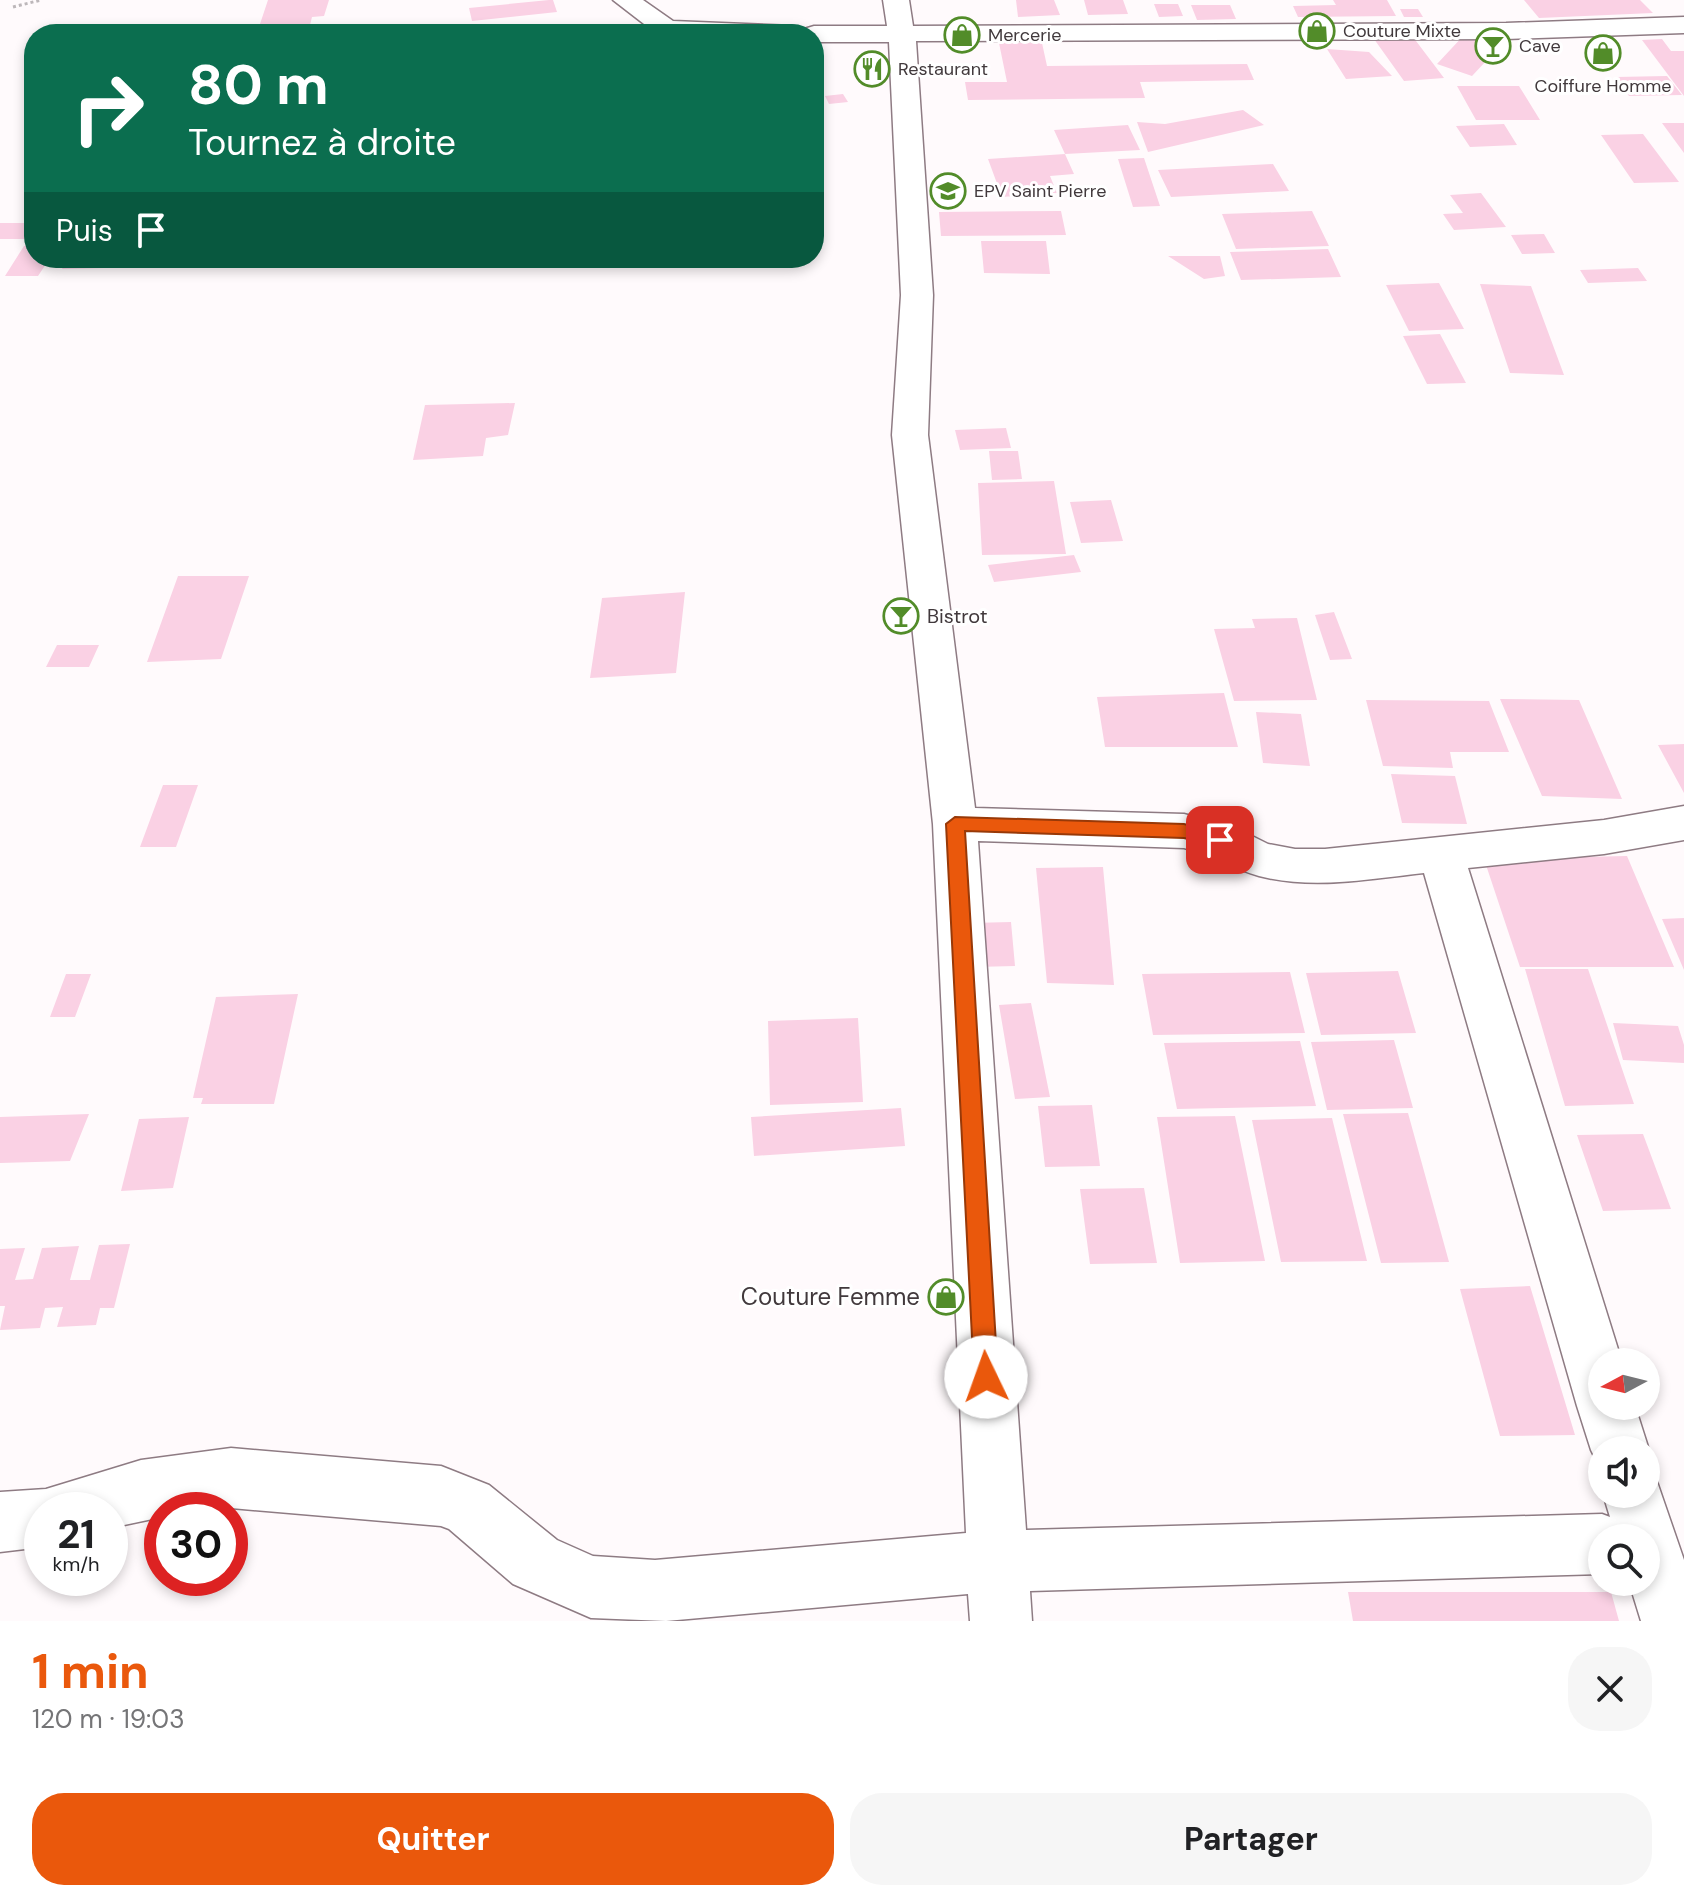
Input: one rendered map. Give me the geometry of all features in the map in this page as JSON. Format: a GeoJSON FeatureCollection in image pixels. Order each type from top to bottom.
{"type":"FeatureCollection","features":[{"type":"Feature","properties":{"kind":"street"},"geometry":{"type":"LineString","coordinates":[[626,0],[660,24]]}},
{"type":"Feature","properties":{"kind":"street"},"geometry":{"type":"LineString","coordinates":[[899,18],[917,295],[910,435],[955,824],[1001,1621]]}},
{"type":"Feature","properties":{"kind":"street"},"geometry":{"type":"LineString","coordinates":[[824,32],[899,18],[1245,22],[1501,20],[1684,25]]}},
{"type":"Feature","properties":{"kind":"street"},"geometry":{"type":"LineString","coordinates":[[955,824],[1184,831],[1220,840],[1259,859],[1295,866],[1604,837],[1684,823]]}},
{"type":"Feature","properties":{"kind":"street"},"geometry":{"type":"LineString","coordinates":[[1441,854],[1589,1348]]}},
{"type":"Feature","properties":{"kind":"street"},"geometry":{"type":"LineString","coordinates":[[128,1494],[231,1478],[441,1496],[468,1506],[535,1562],[591,1587],[655,1591],[996,1561],[1588,1535]]}},
{"type":"Feature","properties":{"kind":"street"},"geometry":{"type":"LineString","coordinates":[[0,1522],[24,1519]]}},
{"type":"Feature","properties":{"kind":"street"},"geometry":{"type":"LineString","coordinates":[[1660,1586],[1672,1621]]}},
{"type":"Feature","properties":{"kind":"path"},"geometry":{"type":"LineString","coordinates":[[13,7],[41,0]]}},
{"type":"Feature","properties":{"kind":"building"},"geometry":{"type":"Polygon","coordinates":[[[268,0],[329,0],[324,16],[312,17],[310,24],[260,24],[268,0]]]}},
{"type":"Feature","properties":{"kind":"building"},"geometry":{"type":"Polygon","coordinates":[[[553,0],[557,12],[472,21],[469,8],[553,0]]]}},
{"type":"Feature","properties":{"kind":"building"},"geometry":{"type":"Polygon","coordinates":[[[1016,0],[1054,0],[1060,15],[1018,17],[1016,0]]]}},
{"type":"Feature","properties":{"kind":"building"},"geometry":{"type":"Polygon","coordinates":[[[1084,0],[1123,0],[1128,14],[1088,15],[1084,0]]]}},
{"type":"Feature","properties":{"kind":"building"},"geometry":{"type":"Polygon","coordinates":[[[1333,0],[1387,0],[1396,16],[1298,17],[1293,6],[1336,5],[1333,0]]]}},
{"type":"Feature","properties":{"kind":"building"},"geometry":{"type":"Polygon","coordinates":[[[1524,0],[1640,0],[1653,13],[1539,18],[1524,0]]]}},
{"type":"Feature","properties":{"kind":"building"},"geometry":{"type":"Polygon","coordinates":[[[1154,4],[1178,4],[1183,16],[1159,17],[1154,4]]]}},
{"type":"Feature","properties":{"kind":"building"},"geometry":{"type":"Polygon","coordinates":[[[1191,5],[1230,5],[1236,19],[1197,20],[1191,5]]]}},
{"type":"Feature","properties":{"kind":"building"},"geometry":{"type":"Polygon","coordinates":[[[1400,9],[1418,9],[1423,17],[1404,17],[1400,9]]]}},
{"type":"Feature","properties":{"kind":"building"},"geometry":{"type":"Polygon","coordinates":[[[1465,34],[1502,44],[1472,76],[1437,64],[1465,34]]]}},
{"type":"Feature","properties":{"kind":"building"},"geometry":{"type":"Polygon","coordinates":[[[1413,37],[1444,78],[1404,81],[1374,39],[1413,37]]]}},
{"type":"Feature","properties":{"kind":"building"},"geometry":{"type":"Polygon","coordinates":[[[1662,39],[1671,51],[1684,51],[1684,96],[1642,40],[1662,39]]]}},
{"type":"Feature","properties":{"kind":"building"},"geometry":{"type":"Polygon","coordinates":[[[999,43],[1042,43],[1047,66],[1247,64],[1254,80],[1140,82],[1145,98],[968,100],[965,82],[1007,82],[999,43]]]}},
{"type":"Feature","properties":{"kind":"building"},"geometry":{"type":"Polygon","coordinates":[[[1327,49],[1369,52],[1392,76],[1346,79],[1327,49]]]}},
{"type":"Feature","properties":{"kind":"building"},"geometry":{"type":"Polygon","coordinates":[[[1667,76],[1682,95],[1629,96],[1625,90],[1640,90],[1638,86],[1622,86],[1616,77],[1667,76]]]}},
{"type":"Feature","properties":{"kind":"building"},"geometry":{"type":"Polygon","coordinates":[[[1457,86],[1519,86],[1540,120],[1476,120],[1457,86]]]}},
{"type":"Feature","properties":{"kind":"building"},"geometry":{"type":"Polygon","coordinates":[[[843,94],[848,102],[829,104],[825,96],[843,94]]]}},
{"type":"Feature","properties":{"kind":"building"},"geometry":{"type":"Polygon","coordinates":[[[1243,110],[1264,125],[1148,152],[1137,122],[1165,124],[1243,110]]]}},
{"type":"Feature","properties":{"kind":"building"},"geometry":{"type":"Polygon","coordinates":[[[1662,123],[1684,123],[1684,153],[1662,123]]]}},
{"type":"Feature","properties":{"kind":"building"},"geometry":{"type":"Polygon","coordinates":[[[1504,124],[1517,145],[1470,147],[1456,126],[1504,124]]]}},
{"type":"Feature","properties":{"kind":"building"},"geometry":{"type":"Polygon","coordinates":[[[1128,125],[1140,150],[1065,154],[1054,130],[1128,125]]]}},
{"type":"Feature","properties":{"kind":"building"},"geometry":{"type":"Polygon","coordinates":[[[1643,134],[1679,182],[1634,183],[1601,135],[1643,134]]]}},
{"type":"Feature","properties":{"kind":"building"},"geometry":{"type":"Polygon","coordinates":[[[1065,154],[1074,174],[1050,176],[1057,193],[1002,197],[988,159],[1065,154]]]}},
{"type":"Feature","properties":{"kind":"building"},"geometry":{"type":"Polygon","coordinates":[[[1144,158],[1160,206],[1133,207],[1118,159],[1144,158]]]}},
{"type":"Feature","properties":{"kind":"building"},"geometry":{"type":"Polygon","coordinates":[[[1273,164],[1289,191],[1171,197],[1158,170],[1273,164]]]}},
{"type":"Feature","properties":{"kind":"building"},"geometry":{"type":"Polygon","coordinates":[[[1481,193],[1506,227],[1454,230],[1443,214],[1463,213],[1450,195],[1481,193]]]}},
{"type":"Feature","properties":{"kind":"building"},"geometry":{"type":"Polygon","coordinates":[[[1061,211],[1066,235],[941,236],[939,212],[1061,211]]]}},
{"type":"Feature","properties":{"kind":"building"},"geometry":{"type":"Polygon","coordinates":[[[1312,211],[1329,246],[1236,249],[1222,214],[1312,211]]]}},
{"type":"Feature","properties":{"kind":"building"},"geometry":{"type":"Polygon","coordinates":[[[0,223],[24,223],[24,239],[0,239],[0,223]]]}},
{"type":"Feature","properties":{"kind":"building"},"geometry":{"type":"Polygon","coordinates":[[[1544,234],[1555,253],[1522,254],[1511,235],[1544,234]]]}},
{"type":"Feature","properties":{"kind":"building"},"geometry":{"type":"Polygon","coordinates":[[[981,241],[1046,241],[1050,274],[984,273],[981,241]]]}},
{"type":"Feature","properties":{"kind":"building"},"geometry":{"type":"Polygon","coordinates":[[[24,246],[24,268],[43,268],[38,276],[5,276],[24,246]]]}},
{"type":"Feature","properties":{"kind":"building"},"geometry":{"type":"Polygon","coordinates":[[[1328,249],[1341,277],[1241,280],[1230,252],[1328,249]]]}},
{"type":"Feature","properties":{"kind":"building"},"geometry":{"type":"Polygon","coordinates":[[[1168,256],[1220,256],[1225,276],[1204,279],[1168,256]]]}},
{"type":"Feature","properties":{"kind":"building"},"geometry":{"type":"Polygon","coordinates":[[[1638,268],[1647,281],[1588,283],[1580,270],[1638,268]]]}},
{"type":"Feature","properties":{"kind":"building"},"geometry":{"type":"Polygon","coordinates":[[[1439,283],[1464,329],[1409,331],[1386,285],[1439,283]]]}},
{"type":"Feature","properties":{"kind":"building"},"geometry":{"type":"Polygon","coordinates":[[[1480,284],[1531,286],[1564,375],[1510,373],[1480,284]]]}},
{"type":"Feature","properties":{"kind":"building"},"geometry":{"type":"Polygon","coordinates":[[[1440,334],[1466,383],[1427,384],[1403,336],[1440,334]]]}},
{"type":"Feature","properties":{"kind":"building"},"geometry":{"type":"Polygon","coordinates":[[[515,403],[508,435],[486,438],[483,456],[413,460],[425,405],[515,403]]]}},
{"type":"Feature","properties":{"kind":"building"},"geometry":{"type":"Polygon","coordinates":[[[1006,428],[1011,448],[960,450],[955,430],[1006,428]]]}},
{"type":"Feature","properties":{"kind":"building"},"geometry":{"type":"Polygon","coordinates":[[[989,451],[1018,451],[1022,479],[992,480],[989,451]]]}},
{"type":"Feature","properties":{"kind":"building"},"geometry":{"type":"Polygon","coordinates":[[[1054,481],[1066,554],[982,555],[978,483],[1054,481]]]}},
{"type":"Feature","properties":{"kind":"building"},"geometry":{"type":"Polygon","coordinates":[[[1111,500],[1123,541],[1081,543],[1070,502],[1111,500]]]}},
{"type":"Feature","properties":{"kind":"building"},"geometry":{"type":"Polygon","coordinates":[[[1074,555],[1081,572],[994,582],[988,565],[1074,555]]]}},
{"type":"Feature","properties":{"kind":"building"},"geometry":{"type":"Polygon","coordinates":[[[178,576],[249,576],[221,659],[147,662],[178,576]]]}},
{"type":"Feature","properties":{"kind":"building"},"geometry":{"type":"Polygon","coordinates":[[[685,592],[676,673],[590,678],[602,598],[685,592]]]}},
{"type":"Feature","properties":{"kind":"building"},"geometry":{"type":"Polygon","coordinates":[[[1334,612],[1352,659],[1330,660],[1315,615],[1334,612]]]}},
{"type":"Feature","properties":{"kind":"building"},"geometry":{"type":"Polygon","coordinates":[[[1297,618],[1317,700],[1234,701],[1214,629],[1255,628],[1252,619],[1297,618]]]}},
{"type":"Feature","properties":{"kind":"building"},"geometry":{"type":"Polygon","coordinates":[[[57,645],[99,645],[89,667],[46,667],[57,645]]]}},
{"type":"Feature","properties":{"kind":"building"},"geometry":{"type":"Polygon","coordinates":[[[1224,693],[1238,747],[1105,747],[1097,697],[1224,693]]]}},
{"type":"Feature","properties":{"kind":"building"},"geometry":{"type":"Polygon","coordinates":[[[1500,699],[1579,700],[1622,799],[1542,796],[1500,699]]]}},
{"type":"Feature","properties":{"kind":"building"},"geometry":{"type":"Polygon","coordinates":[[[1366,700],[1489,701],[1509,752],[1450,752],[1453,768],[1383,766],[1366,700]]]}},
{"type":"Feature","properties":{"kind":"building"},"geometry":{"type":"Polygon","coordinates":[[[1256,712],[1301,714],[1310,766],[1263,763],[1256,712]]]}},
{"type":"Feature","properties":{"kind":"building"},"geometry":{"type":"Polygon","coordinates":[[[1684,744],[1684,793],[1658,745],[1684,744]]]}},
{"type":"Feature","properties":{"kind":"building"},"geometry":{"type":"Polygon","coordinates":[[[1391,774],[1455,776],[1467,824],[1402,823],[1391,774]]]}},
{"type":"Feature","properties":{"kind":"building"},"geometry":{"type":"Polygon","coordinates":[[[163,785],[198,785],[176,847],[140,847],[163,785]]]}},
{"type":"Feature","properties":{"kind":"building"},"geometry":{"type":"Polygon","coordinates":[[[1627,856],[1674,967],[1520,967],[1484,859],[1627,856]]]}},
{"type":"Feature","properties":{"kind":"building"},"geometry":{"type":"Polygon","coordinates":[[[1103,867],[1114,985],[1047,983],[1036,868],[1103,867]]]}},
{"type":"Feature","properties":{"kind":"building"},"geometry":{"type":"Polygon","coordinates":[[[1684,918],[1684,970],[1662,919],[1684,918]]]}},
{"type":"Feature","properties":{"kind":"building"},"geometry":{"type":"Polygon","coordinates":[[[1011,922],[1015,966],[975,967],[971,923],[1011,922]]]}},
{"type":"Feature","properties":{"kind":"building"},"geometry":{"type":"Polygon","coordinates":[[[1525,969],[1588,969],[1634,1104],[1565,1106],[1525,969]]]}},
{"type":"Feature","properties":{"kind":"building"},"geometry":{"type":"Polygon","coordinates":[[[1398,971],[1416,1033],[1321,1035],[1306,973],[1398,971]]]}},
{"type":"Feature","properties":{"kind":"building"},"geometry":{"type":"Polygon","coordinates":[[[1290,972],[1305,1033],[1153,1035],[1142,974],[1290,972]]]}},
{"type":"Feature","properties":{"kind":"building"},"geometry":{"type":"Polygon","coordinates":[[[66,974],[91,974],[75,1017],[50,1017],[66,974]]]}},
{"type":"Feature","properties":{"kind":"building"},"geometry":{"type":"Polygon","coordinates":[[[298,994],[274,1104],[201,1104],[203,1098],[193,1098],[216,997],[298,994]]]}},
{"type":"Feature","properties":{"kind":"building"},"geometry":{"type":"Polygon","coordinates":[[[1031,1003],[1050,1097],[1015,1099],[999,1005],[1031,1003]]]}},
{"type":"Feature","properties":{"kind":"building"},"geometry":{"type":"Polygon","coordinates":[[[858,1018],[863,1102],[770,1105],[768,1021],[858,1018]]]}},
{"type":"Feature","properties":{"kind":"building"},"geometry":{"type":"Polygon","coordinates":[[[1613,1023],[1678,1026],[1684,1045],[1684,1063],[1623,1060],[1613,1023]]]}},
{"type":"Feature","properties":{"kind":"building"},"geometry":{"type":"Polygon","coordinates":[[[1394,1040],[1413,1108],[1327,1110],[1311,1042],[1394,1040]]]}},
{"type":"Feature","properties":{"kind":"building"},"geometry":{"type":"Polygon","coordinates":[[[1300,1041],[1316,1106],[1177,1109],[1164,1043],[1300,1041]]]}},
{"type":"Feature","properties":{"kind":"building"},"geometry":{"type":"Polygon","coordinates":[[[1092,1105],[1100,1166],[1045,1167],[1038,1106],[1092,1105]]]}},
{"type":"Feature","properties":{"kind":"building"},"geometry":{"type":"Polygon","coordinates":[[[901,1108],[905,1146],[754,1156],[751,1117],[901,1108]]]}},
{"type":"Feature","properties":{"kind":"building"},"geometry":{"type":"Polygon","coordinates":[[[1408,1113],[1449,1262],[1381,1263],[1343,1114],[1408,1113]]]}},
{"type":"Feature","properties":{"kind":"building"},"geometry":{"type":"Polygon","coordinates":[[[89,1114],[70,1161],[0,1163],[0,1117],[89,1114]]]}},
{"type":"Feature","properties":{"kind":"building"},"geometry":{"type":"Polygon","coordinates":[[[1235,1116],[1265,1261],[1180,1263],[1157,1117],[1235,1116]]]}},
{"type":"Feature","properties":{"kind":"building"},"geometry":{"type":"Polygon","coordinates":[[[189,1117],[173,1188],[121,1191],[139,1119],[189,1117]]]}},
{"type":"Feature","properties":{"kind":"building"},"geometry":{"type":"Polygon","coordinates":[[[1332,1118],[1367,1261],[1281,1262],[1252,1120],[1332,1118]]]}},
{"type":"Feature","properties":{"kind":"building"},"geometry":{"type":"Polygon","coordinates":[[[1643,1134],[1671,1209],[1603,1211],[1577,1135],[1643,1134]]]}},
{"type":"Feature","properties":{"kind":"building"},"geometry":{"type":"Polygon","coordinates":[[[1144,1188],[1157,1263],[1090,1264],[1080,1189],[1144,1188]]]}},
{"type":"Feature","properties":{"kind":"building"},"geometry":{"type":"Polygon","coordinates":[[[130,1244],[114,1308],[100,1308],[96,1325],[57,1327],[63,1307],[45,1308],[40,1328],[0,1330],[5,1306],[0,1306],[0,1249],[25,1248],[15,1280],[33,1279],[42,1248],[79,1246],[70,1280],[90,1280],[99,1245],[130,1244]]]}},
{"type":"Feature","properties":{"kind":"building"},"geometry":{"type":"Polygon","coordinates":[[[1530,1286],[1575,1435],[1500,1436],[1460,1289],[1530,1286]]]}},
{"type":"Feature","properties":{"kind":"building"},"geometry":{"type":"Polygon","coordinates":[[[1348,1592],[1588,1592],[1588,1596],[1612,1596],[1619,1621],[1353,1621],[1348,1592]]]}},
{"type":"Feature","properties":{"kind":"place","name":"Couture Mixte"},"geometry":{"type":"Point","coordinates":[1317,31]}},
{"type":"Feature","properties":{"kind":"place","name":"Mercerie"},"geometry":{"type":"Point","coordinates":[962,35]}},
{"type":"Feature","properties":{"kind":"place","name":"Cave"},"geometry":{"type":"Point","coordinates":[1493,46]}},
{"type":"Feature","properties":{"kind":"place","name":"Coiffure Homme"},"geometry":{"type":"Point","coordinates":[1603,53]}},
{"type":"Feature","properties":{"kind":"place","name":"Restaurant"},"geometry":{"type":"Point","coordinates":[872,69]}},
{"type":"Feature","properties":{"kind":"place","name":"EPV Saint Pierre"},"geometry":{"type":"Point","coordinates":[948,191]}},
{"type":"Feature","properties":{"kind":"place","name":"Bistrot"},"geometry":{"type":"Point","coordinates":[901,616]}},
{"type":"Feature","properties":{"kind":"place","name":"Couture Femme"},"geometry":{"type":"Point","coordinates":[946,1297]}},
{"type":"Feature","properties":{"kind":"route"},"geometry":{"type":"LineString","coordinates":[[986,1377],[955,824],[1184,831],[1220,840]]}}]}
